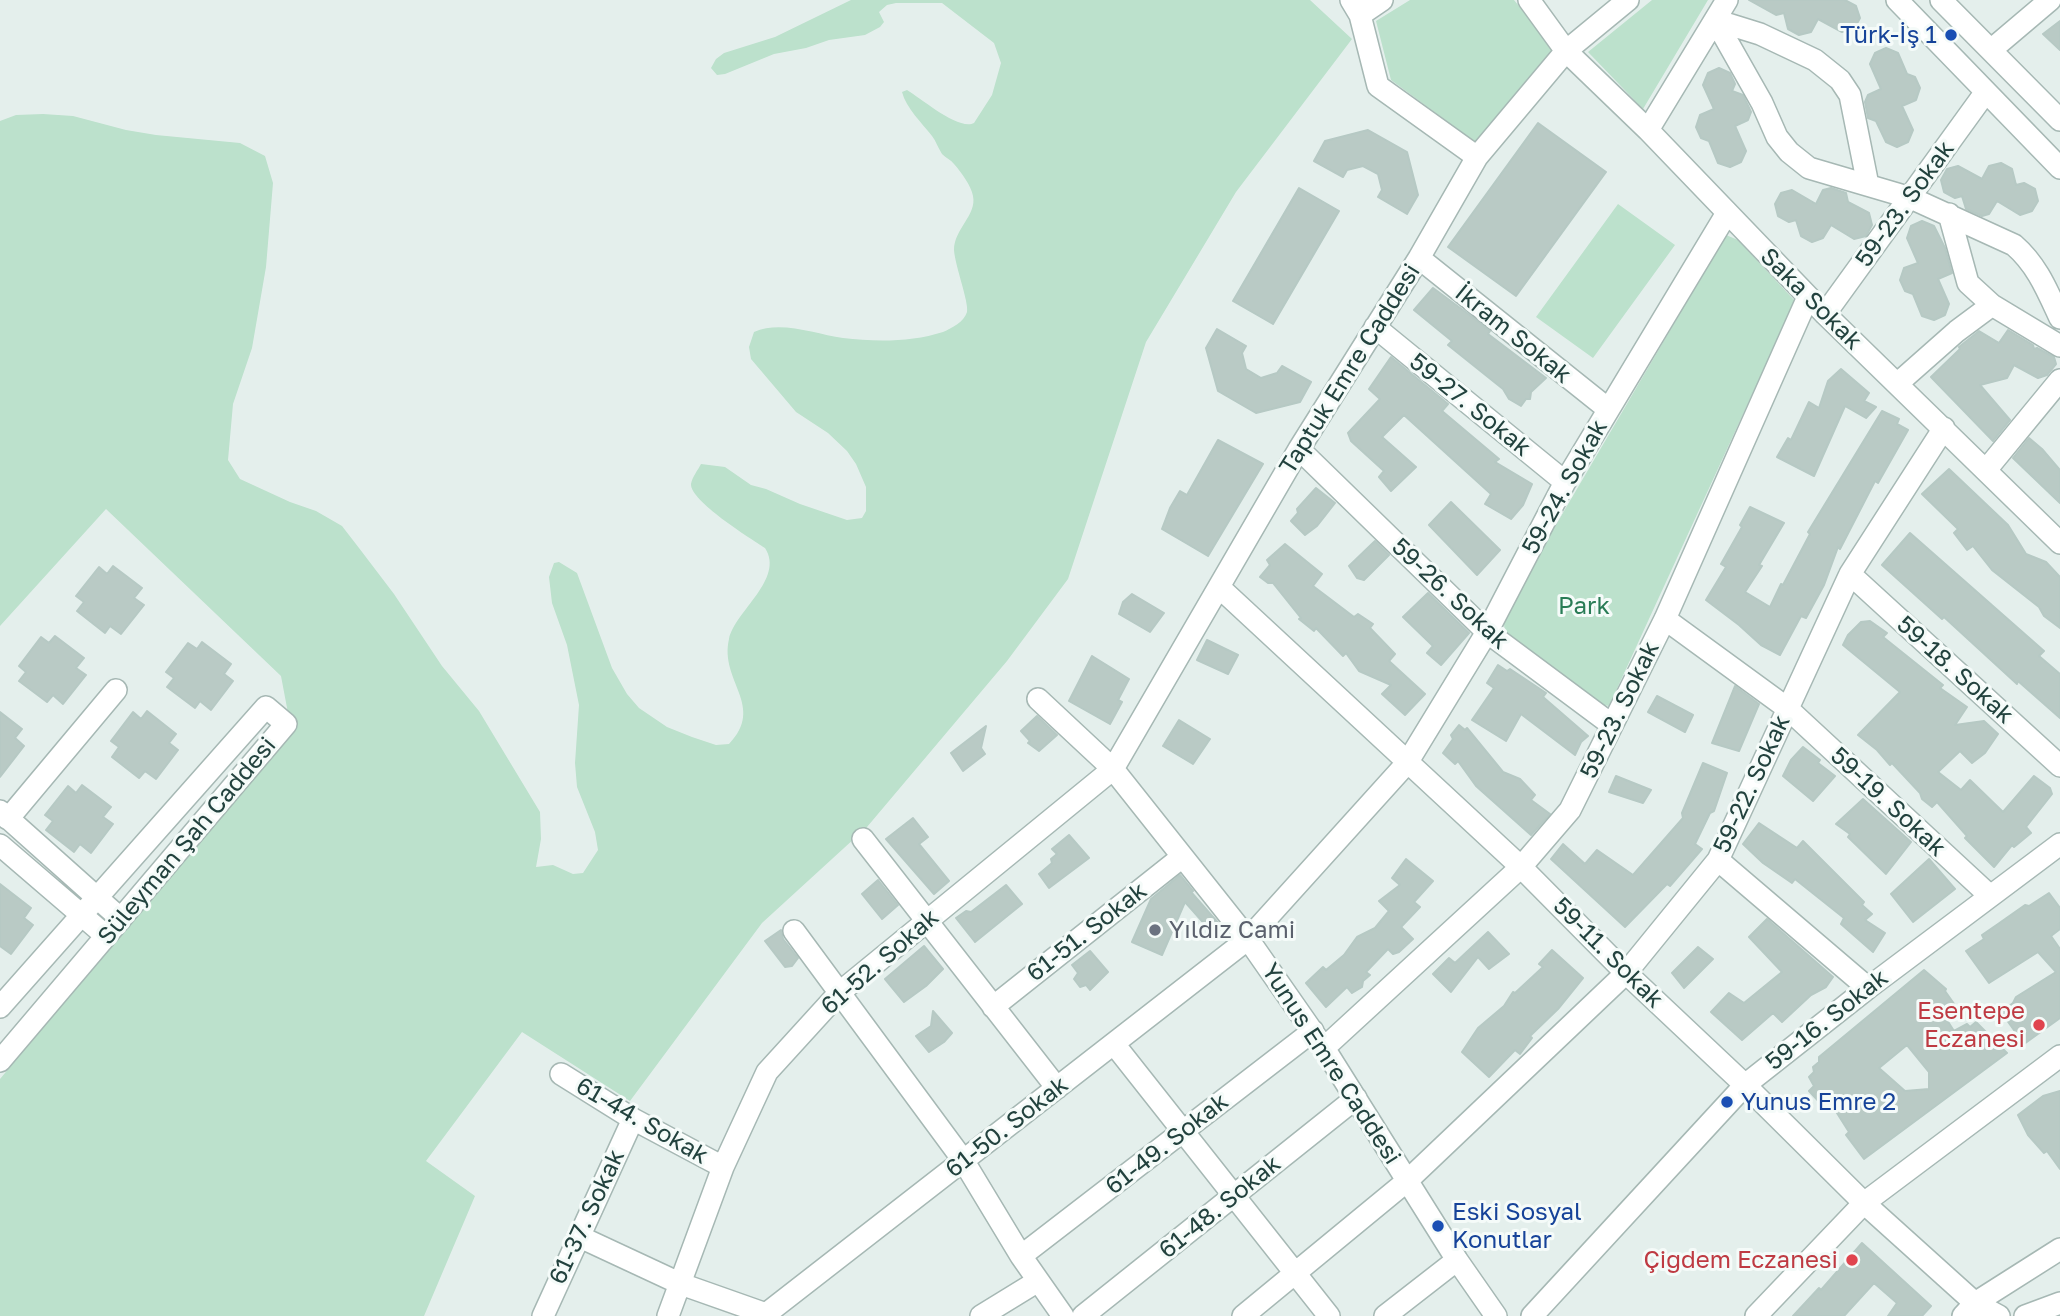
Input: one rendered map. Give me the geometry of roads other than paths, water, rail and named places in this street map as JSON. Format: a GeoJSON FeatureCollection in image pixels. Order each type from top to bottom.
{"type":"FeatureCollection","features":[{"type":"Feature","properties":{"kind":"street"},"geometry":{"type":"LineString","coordinates":[[1382,0],[1355,8],[1378,86],[1477,157]]}},
{"type":"Feature","properties":{"kind":"street","name":"Saka Sokak"},"geometry":{"type":"LineString","coordinates":[[1529,0],[1566,51],[1648,130],[1825,314],[2060,543]]}},
{"type":"Feature","properties":{"kind":"street","name":"Taptuk Emre Caddesi"},"geometry":{"type":"LineString","coordinates":[[1113,769],[1299,449],[1419,258],[1477,157],[1566,51],[1628,0]]}},
{"type":"Feature","properties":{"kind":"street"},"geometry":{"type":"LineString","coordinates":[[1648,130],[1727,0]]}},
{"type":"Feature","properties":{"kind":"street"},"geometry":{"type":"LineString","coordinates":[[1896,0],[2060,168]]}},
{"type":"Feature","properties":{"kind":"street"},"geometry":{"type":"LineString","coordinates":[[1941,0],[2060,120]]}},
{"type":"Feature","properties":{"kind":"street"},"geometry":{"type":"LineString","coordinates":[[1991,50],[2025,8],[2050,0]]}},
{"type":"Feature","properties":{"kind":"street"},"geometry":{"type":"LineString","coordinates":[[1715,20],[1762,103],[1777,137],[1789,152],[1809,168],[1911,198],[2014,245],[2028,257],[2037,270],[2060,318]]}},
{"type":"Feature","properties":{"kind":"street"},"geometry":{"type":"LineString","coordinates":[[1715,20],[1760,34],[1815,60],[1840,80],[1850,94],[1868,185]]}},
{"type":"Feature","properties":{"kind":"street","name":"59-23. Sokak"},"geometry":{"type":"LineString","coordinates":[[1825,314],[1985,93]]}},
{"type":"Feature","properties":{"kind":"street","name":"59-24. Sokak"},"geometry":{"type":"LineString","coordinates":[[1407,763],[1487,632],[1565,482],[1727,212]]}},
{"type":"Feature","properties":{"kind":"street"},"geometry":{"type":"LineString","coordinates":[[1949,214],[1968,284],[1992,305],[2060,346]]}},
{"type":"Feature","properties":{"kind":"street","name":"İkram Sokak"},"geometry":{"type":"LineString","coordinates":[[1419,258],[1608,409]]}},
{"type":"Feature","properties":{"kind":"street","name":"59-23. Sokak"},"geometry":{"type":"LineString","coordinates":[[1318,1039],[1521,867],[1570,810],[1665,619],[1808,297]]}},
{"type":"Feature","properties":{"kind":"street"},"geometry":{"type":"LineString","coordinates":[[1897,384],[1957,331],[1992,305]]}},
{"type":"Feature","properties":{"kind":"street","name":"59-27. Sokak"},"geometry":{"type":"LineString","coordinates":[[1375,327],[1565,482]]}},
{"type":"Feature","properties":{"kind":"street"},"geometry":{"type":"LineString","coordinates":[[1986,470],[2060,380]]}},
{"type":"Feature","properties":{"kind":"street","name":"59-22. Sokak"},"geometry":{"type":"LineString","coordinates":[[1243,1316],[1407,1181],[1626,973],[1718,860],[1850,574],[1944,428]]}},
{"type":"Feature","properties":{"kind":"street","name":"59-26. Sokak"},"geometry":{"type":"LineString","coordinates":[[1299,449],[1487,632],[1612,725]]}},
{"type":"Feature","properties":{"kind":"street","name":"59-18. Sokak"},"geometry":{"type":"LineString","coordinates":[[1850,574],[2060,766]]}},
{"type":"Feature","properties":{"kind":"street","name":"59-11. Sokak"},"geometry":{"type":"LineString","coordinates":[[1219,587],[1521,867],[1626,973],[1745,1085],[1969,1310],[1999,1316]]}},
{"type":"Feature","properties":{"kind":"street","name":"59-19. Sokak"},"geometry":{"type":"LineString","coordinates":[[1665,619],[1787,709],[1989,895]]}},
{"type":"Feature","properties":{"kind":"street"},"geometry":{"type":"LineString","coordinates":[[116,691],[4,815],[121,919]]}},
{"type":"Feature","properties":{"kind":"street","name":"Yunus Emre Caddesi"},"geometry":{"type":"LineString","coordinates":[[1038,699],[1113,769],[1248,939],[1318,1039],[1457,1260],[1496,1316]]}},
{"type":"Feature","properties":{"kind":"street","name":"Süleyman Şah Caddesi"},"geometry":{"type":"LineString","coordinates":[[0,1007],[266,707],[286,724],[0,1061]]}},
{"type":"Feature","properties":{"kind":"street"},"geometry":{"type":"LineString","coordinates":[[1248,939],[1407,763]]}},
{"type":"Feature","properties":{"kind":"street","name":"61-52. Sokak"},"geometry":{"type":"LineString","coordinates":[[668,1316],[723,1167],[767,1072],[839,993],[1113,769]]}},
{"type":"Feature","properties":{"kind":"street"},"geometry":{"type":"LineString","coordinates":[[863,839],[1057,1088]]}},
{"type":"Feature","properties":{"kind":"street","name":"59-16. Sokak"},"geometry":{"type":"LineString","coordinates":[[1532,1316],[1745,1085],[1989,895],[2060,844]]}},
{"type":"Feature","properties":{"kind":"street"},"geometry":{"type":"LineString","coordinates":[[0,845],[106,936]]}},
{"type":"Feature","properties":{"kind":"street","name":"61-51. Sokak"},"geometry":{"type":"LineString","coordinates":[[993,1007],[1182,857]]}},
{"type":"Feature","properties":{"kind":"street"},"geometry":{"type":"LineString","coordinates":[[1718,860],[1868,988]]}},
{"type":"Feature","properties":{"kind":"street"},"geometry":{"type":"LineString","coordinates":[[794,932],[963,1160],[1021,1256],[1063,1316]]}},
{"type":"Feature","properties":{"kind":"street","name":"61-50. Sokak"},"geometry":{"type":"LineString","coordinates":[[681,1284],[766,1314],[1248,939]]}},
{"type":"Feature","properties":{"kind":"street","name":"61-49. Sokak"},"geometry":{"type":"LineString","coordinates":[[1021,1256],[1184,1132],[1318,1039]]}},
{"type":"Feature","properties":{"kind":"street"},"geometry":{"type":"LineString","coordinates":[[1114,1045],[1329,1316]]}},
{"type":"Feature","properties":{"kind":"street"},"geometry":{"type":"LineString","coordinates":[[1756,1316],[1864,1203],[2060,1056]]}},
{"type":"Feature","properties":{"kind":"street","name":"61-44. Sokak"},"geometry":{"type":"LineString","coordinates":[[561,1074],[633,1119],[723,1167]]}},
{"type":"Feature","properties":{"kind":"street","name":"61-48. Sokak"},"geometry":{"type":"LineString","coordinates":[[1083,1316],[1356,1098]]}},
{"type":"Feature","properties":{"kind":"street","name":"61-37. Sokak"},"geometry":{"type":"LineString","coordinates":[[543,1316],[633,1119]]}},
{"type":"Feature","properties":{"kind":"street"},"geometry":{"type":"LineString","coordinates":[[578,1236],[681,1284]]}},
{"type":"Feature","properties":{"kind":"street"},"geometry":{"type":"LineString","coordinates":[[1969,1310],[2060,1250]]}},
{"type":"Feature","properties":{"kind":"street"},"geometry":{"type":"LineString","coordinates":[[1385,1316],[1457,1260]]}},
{"type":"Feature","properties":{"kind":"street"},"geometry":{"type":"LineString","coordinates":[[981,1316],[1038,1281]]}},
{"type":"Feature","properties":{"kind":"street"},"geometry":{"type":"LineString","coordinates":[[2025,1316],[2060,1303]]}},
{"type":"Feature","properties":{"kind":"place","name":"Türk-İş 1"},"geometry":{"type":"Point","coordinates":[1951,35]}},
{"type":"Feature","properties":{"kind":"place","name":"Yıldız Cami"},"geometry":{"type":"Point","coordinates":[1155,930]}},
{"type":"Feature","properties":{"kind":"place","name":"Esentepe Eczanesi"},"geometry":{"type":"Point","coordinates":[2039,1025]}},
{"type":"Feature","properties":{"kind":"place","name":"Yunus Emre 2"},"geometry":{"type":"Point","coordinates":[1727,1102]}},
{"type":"Feature","properties":{"kind":"place","name":"Eski Sosyal Konutlar"},"geometry":{"type":"Point","coordinates":[1438,1226]}},
{"type":"Feature","properties":{"kind":"place","name":"Çiğdem Eczanesi"},"geometry":{"type":"Point","coordinates":[1852,1260]}},
{"type":"Feature","properties":{"kind":"park label","name":"Park"},"geometry":{"type":"Point","coordinates":[1584,606]}}]}
